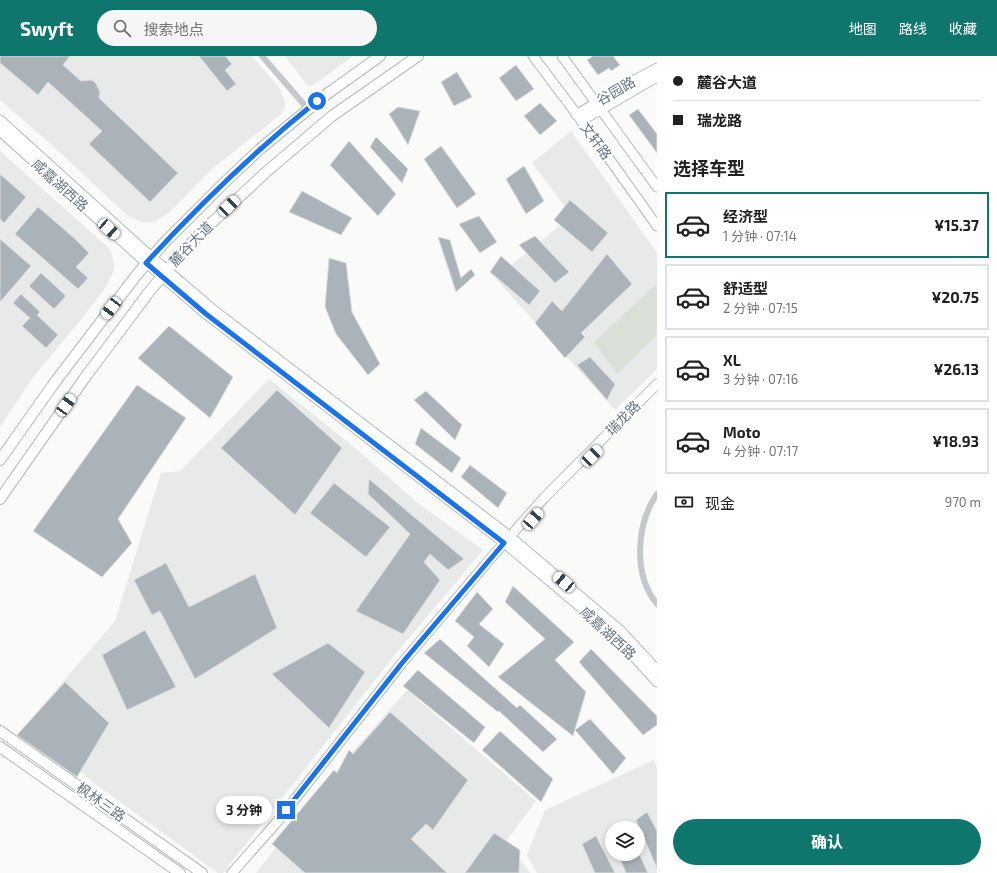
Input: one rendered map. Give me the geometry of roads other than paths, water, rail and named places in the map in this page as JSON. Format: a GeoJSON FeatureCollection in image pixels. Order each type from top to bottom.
{"type":"FeatureCollection","features":[{"type":"Feature","properties":{"kind":"main road","name":"麓谷大道"},"geometry":{"type":"LineString","coordinates":[[0,460],[55,382],[149,260],[226,181],[260,150],[308,109],[380,56]]}},
{"type":"Feature","properties":{"kind":"main road","name":"麓谷大道"},"geometry":{"type":"LineString","coordinates":[[0,499],[84,380],[164,273],[202,232],[265,172],[332,116],[418,56]]}},
{"type":"Feature","properties":{"kind":"main road","name":"文轩路"},"geometry":{"type":"LineString","coordinates":[[532,56],[657,226]]}},
{"type":"Feature","properties":{"kind":"main road","name":"文轩路"},"geometry":{"type":"LineString","coordinates":[[562,56],[657,187]]}},
{"type":"Feature","properties":{"kind":"main road","name":"谷园路"},"geometry":{"type":"LineString","coordinates":[[579,118],[657,68]]}},
{"type":"Feature","properties":{"kind":"main road","name":"谷园路"},"geometry":{"type":"LineString","coordinates":[[598,106],[657,77]]}},
{"type":"Feature","properties":{"kind":"main road","name":"咸嘉湖西路"},"geometry":{"type":"LineString","coordinates":[[0,120],[149,260]]}},
{"type":"Feature","properties":{"kind":"main road","name":"咸嘉湖西路"},"geometry":{"type":"LineString","coordinates":[[0,131],[164,273],[206,314],[509,542],[621,631],[657,670]]}},
{"type":"Feature","properties":{"kind":"main road","name":"瑞龙路"},"geometry":{"type":"LineString","coordinates":[[232,873],[277,822],[402,663],[571,470],[657,384]]}},
{"type":"Feature","properties":{"kind":"main road","name":"瑞龙路"},"geometry":{"type":"LineString","coordinates":[[239,873],[282,824],[406,666],[509,542],[657,391]]}},
{"type":"Feature","properties":{"kind":"main road","name":"咸嘉湖西路"},"geometry":{"type":"LineString","coordinates":[[509,542],[615,636],[657,682]]}},
{"type":"Feature","properties":{"kind":"main road","name":"枫林三路"},"geometry":{"type":"LineString","coordinates":[[0,731],[202,873]]}},
{"type":"Feature","properties":{"kind":"main road","name":"枫林三路"},"geometry":{"type":"LineString","coordinates":[[0,748],[180,873]]}},
{"type":"Feature","properties":{"kind":"street"},"geometry":{"type":"LineString","coordinates":[[262,56],[308,109]]}},
{"type":"Feature","properties":{"kind":"street"},"geometry":{"type":"LineString","coordinates":[[657,494],[652,502],[643,526],[640,552],[644,577],[652,597],[657,604]]}}]}
